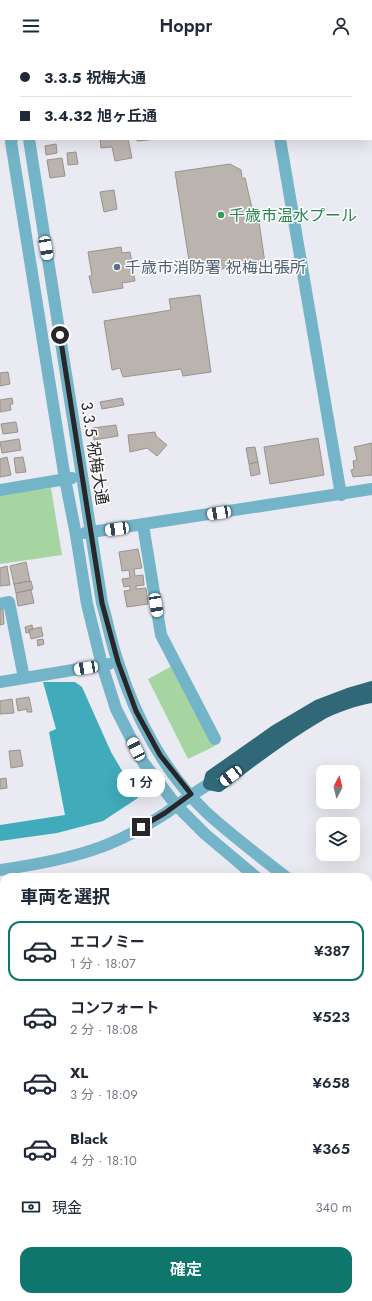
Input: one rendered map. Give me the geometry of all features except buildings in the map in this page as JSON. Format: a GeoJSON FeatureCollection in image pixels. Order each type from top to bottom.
{"type":"FeatureCollection","features":[{"type":"Feature","properties":{"kind":"highway"},"geometry":{"type":"LineString","coordinates":[[372,688],[348,694],[319,705],[281,727],[212,776],[209,784],[219,786],[254,758],[321,714],[362,699],[372,697]]}},
{"type":"Feature","properties":{"kind":"street","name":"3.3.5 祝梅大通"},"geometry":{"type":"LineString","coordinates":[[12,140],[12,150],[65,479],[87,604],[102,665],[116,709],[143,762],[176,805],[206,834],[251,873]]}},
{"type":"Feature","properties":{"kind":"street","name":"3.3.5 祝梅大通"},"geometry":{"type":"LineString","coordinates":[[29,140],[102,603],[118,662],[136,711],[160,755],[206,811],[246,846],[281,873]]}},
{"type":"Feature","properties":{"kind":"street"},"geometry":{"type":"LineString","coordinates":[[280,140],[341,494]]}},
{"type":"Feature","properties":{"kind":"street"},"geometry":{"type":"LineString","coordinates":[[0,490],[82,477]]}},
{"type":"Feature","properties":{"kind":"street"},"geometry":{"type":"LineString","coordinates":[[76,535],[372,489]]}},
{"type":"Feature","properties":{"kind":"street"},"geometry":{"type":"LineString","coordinates":[[143,525],[161,635],[215,739]]}},
{"type":"Feature","properties":{"kind":"street"},"geometry":{"type":"LineString","coordinates":[[0,604],[9,602],[24,678]]}},
{"type":"Feature","properties":{"kind":"street"},"geometry":{"type":"LineString","coordinates":[[0,682],[118,662]]}},
{"type":"Feature","properties":{"kind":"street"},"geometry":{"type":"LineString","coordinates":[[0,870],[50,862],[101,847],[165,813],[191,794],[209,784]]}},
{"type":"Feature","properties":{"kind":"green space"},"geometry":{"type":"Polygon","coordinates":[[[51,488],[62,555],[0,564],[0,495],[51,488]]]}},
{"type":"Feature","properties":{"kind":"green space"},"geometry":{"type":"Polygon","coordinates":[[[174,665],[215,746],[188,759],[148,679],[174,665]]]}},
{"type":"Feature","properties":{"kind":"water"},"geometry":{"type":"Polygon","coordinates":[[[43,682],[75,682],[82,687],[111,752],[138,798],[103,821],[57,833],[0,841],[0,825],[65,815],[49,732],[56,729],[43,682]]]}},
{"type":"Feature","properties":{"kind":"place","name":"千歳市温水プール"},"geometry":{"type":"Point","coordinates":[221,215]}},
{"type":"Feature","properties":{"kind":"place","name":"千歳市消防署 祝梅出張所"},"geometry":{"type":"Point","coordinates":[117,267]}},
{"type":"Feature","properties":{"kind":"route"},"geometry":{"type":"LineString","coordinates":[[60,335],[102,603],[118,662],[136,711],[160,755],[191,794],[165,813],[141,827]]}}]}
